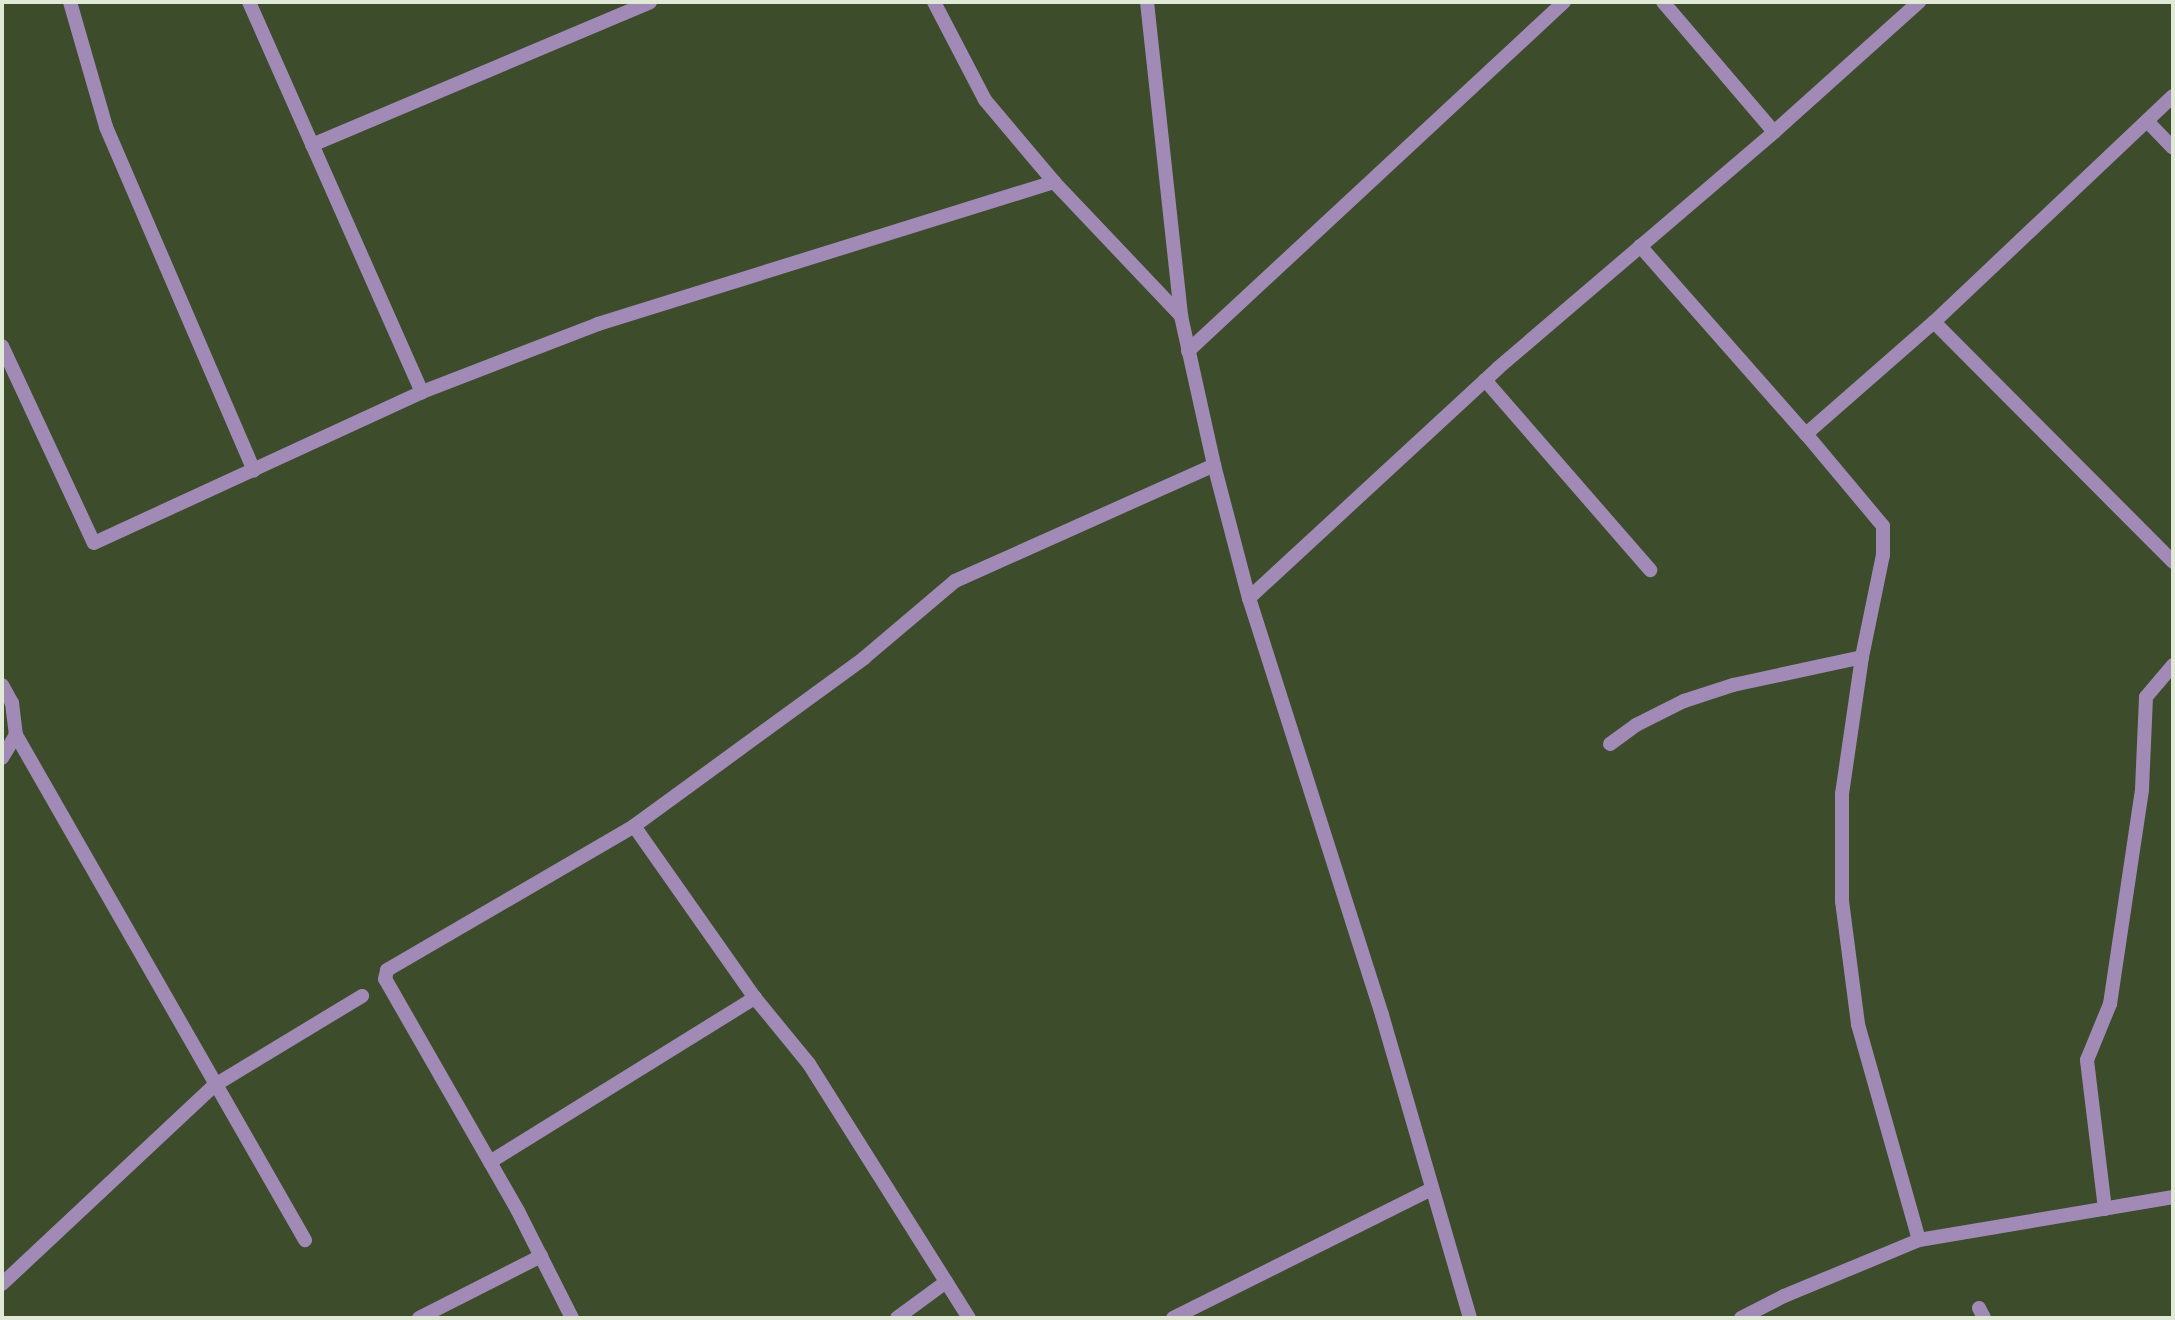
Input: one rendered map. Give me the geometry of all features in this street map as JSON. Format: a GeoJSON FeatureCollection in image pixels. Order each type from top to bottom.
{"type":"FeatureCollection","features":[{"type":"Feature","properties":{"kind":"street"},"geometry":{"type":"LineString","coordinates":[[70,2],[106,127],[254,470]]}},
{"type":"Feature","properties":{"kind":"street"},"geometry":{"type":"LineString","coordinates":[[249,2],[422,392]]}},
{"type":"Feature","properties":{"kind":"street"},"geometry":{"type":"LineString","coordinates":[[312,145],[650,2]]}},
{"type":"Feature","properties":{"kind":"street"},"geometry":{"type":"LineString","coordinates":[[934,2],[985,100],[1054,182],[1181,316]]}},
{"type":"Feature","properties":{"kind":"street"},"geometry":{"type":"LineString","coordinates":[[1188,351],[1564,2]]}},
{"type":"Feature","properties":{"kind":"street"},"geometry":{"type":"LineString","coordinates":[[1663,2],[1774,132]]}},
{"type":"Feature","properties":{"kind":"street"},"geometry":{"type":"LineString","coordinates":[[1249,598],[1485,380],[1774,132],[1919,2]]}},
{"type":"Feature","properties":{"kind":"street"},"geometry":{"type":"LineString","coordinates":[[1148,3],[1181,316],[1214,465],[1249,598],[1382,1015],[1470,1318]]}},
{"type":"Feature","properties":{"kind":"street"},"geometry":{"type":"LineString","coordinates":[[1806,434],[1934,322],[2173,96]]}},
{"type":"Feature","properties":{"kind":"street"},"geometry":{"type":"LineString","coordinates":[[2147,121],[2173,148]]}},
{"type":"Feature","properties":{"kind":"street"},"geometry":{"type":"LineString","coordinates":[[2,346],[94,543],[422,392],[598,324],[1054,182]]}},
{"type":"Feature","properties":{"kind":"street"},"geometry":{"type":"LineString","coordinates":[[1640,246],[1883,526],[1883,555],[1862,657],[1842,794],[1842,901],[1858,1024],[1919,1240]]}},
{"type":"Feature","properties":{"kind":"street"},"geometry":{"type":"LineString","coordinates":[[1934,322],[2173,562]]}},
{"type":"Feature","properties":{"kind":"street"},"geometry":{"type":"LineString","coordinates":[[1485,380],[1650,570]]}},
{"type":"Feature","properties":{"kind":"street"},"geometry":{"type":"LineString","coordinates":[[572,1318],[490,1162],[385,979],[387,970],[634,826],[864,658],[955,581],[1214,465]]}},
{"type":"Feature","properties":{"kind":"street"},"geometry":{"type":"LineString","coordinates":[[1610,744],[1636,725],[1684,701],[1733,685],[1862,657]]}},
{"type":"Feature","properties":{"kind":"street"},"geometry":{"type":"LineString","coordinates":[[2105,1209],[2087,1060],[2110,1004],[2142,789],[2146,697],[2173,665]]}},
{"type":"Feature","properties":{"kind":"street"},"geometry":{"type":"LineString","coordinates":[[2,685],[12,703],[16,735],[305,1240]]}},
{"type":"Feature","properties":{"kind":"street"},"geometry":{"type":"LineString","coordinates":[[2,758],[16,735]]}},
{"type":"Feature","properties":{"kind":"street"},"geometry":{"type":"LineString","coordinates":[[634,826],[755,998],[809,1064],[969,1318]]}},
{"type":"Feature","properties":{"kind":"street"},"geometry":{"type":"LineString","coordinates":[[2,1284],[215,1085],[362,996]]}},
{"type":"Feature","properties":{"kind":"street"},"geometry":{"type":"LineString","coordinates":[[490,1162],[755,998]]}},
{"type":"Feature","properties":{"kind":"street"},"geometry":{"type":"LineString","coordinates":[[1173,1318],[1432,1189]]}},
{"type":"Feature","properties":{"kind":"street"},"geometry":{"type":"LineString","coordinates":[[1741,1318],[1764,1313],[1919,1240],[2173,1197]]}},
{"type":"Feature","properties":{"kind":"street"},"geometry":{"type":"LineString","coordinates":[[419,1318],[541,1256]]}},
{"type":"Feature","properties":{"kind":"street"},"geometry":{"type":"LineString","coordinates":[[897,1318],[946,1282]]}}]}
